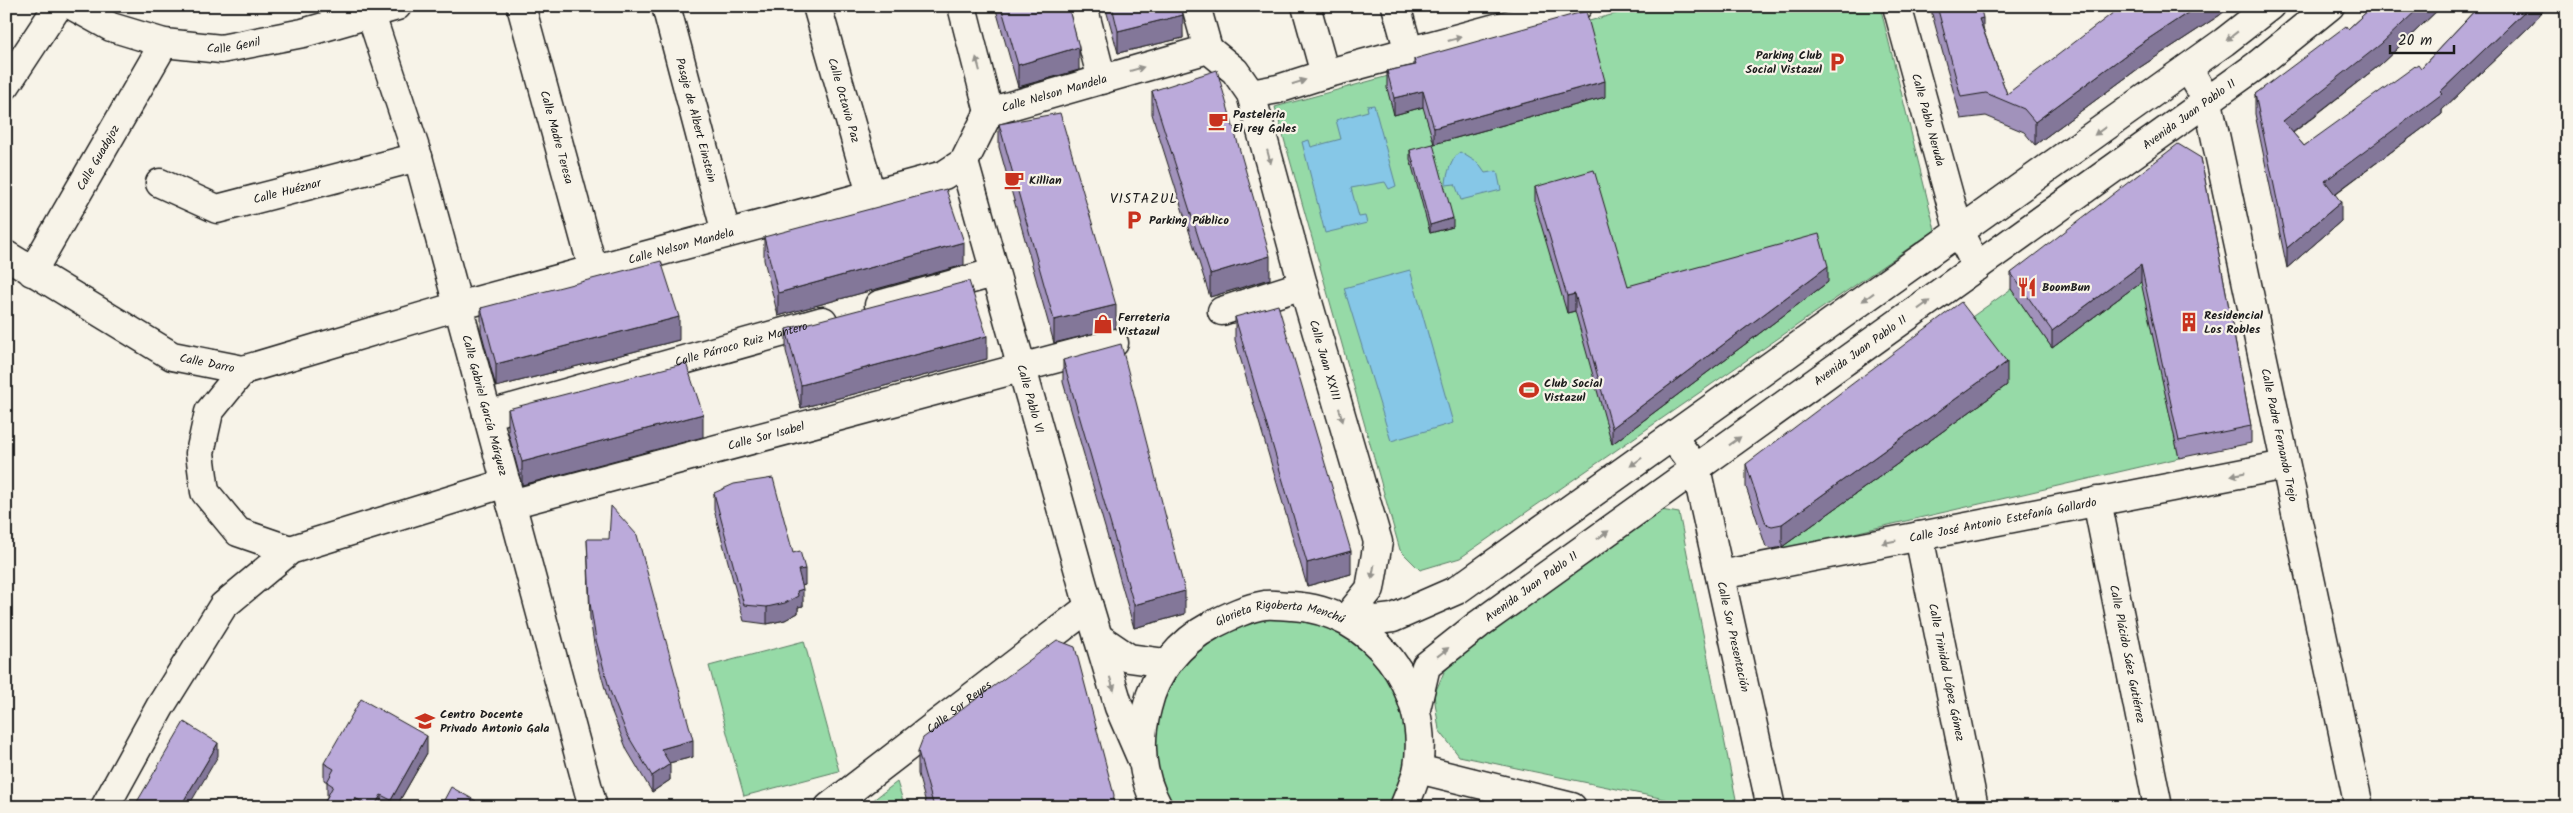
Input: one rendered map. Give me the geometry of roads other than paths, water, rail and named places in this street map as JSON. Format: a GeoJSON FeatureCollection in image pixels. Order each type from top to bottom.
{"type":"FeatureCollection","features":[{"type":"Feature","properties":{"kind":"street"},"geometry":{"type":"LineString","coordinates":[[6,85],[58,6]]}},
{"type":"Feature","properties":{"kind":"street","name":"Calle Genil"},"geometry":{"type":"LineString","coordinates":[[73,6],[111,27],[164,43],[221,49],[303,33],[369,10],[397,6]]}},
{"type":"Feature","properties":{"kind":"street","name":"Calle Madre Teresa"},"geometry":{"type":"LineString","coordinates":[[521,6],[593,270]]}},
{"type":"Feature","properties":{"kind":"street","name":"Pasaje de Albert Einstein"},"geometry":{"type":"LineString","coordinates":[[666,6],[726,233]]}},
{"type":"Feature","properties":{"kind":"street","name":"Calle Octavio Paz"},"geometry":{"type":"LineString","coordinates":[[817,6],[871,194]]}},
{"type":"Feature","properties":{"kind":"street"},"geometry":{"type":"LineString","coordinates":[[962,6],[990,112]]}},
{"type":"Feature","properties":{"kind":"street"},"geometry":{"type":"LineString","coordinates":[[1083,6],[1102,80]]}},
{"type":"Feature","properties":{"kind":"street"},"geometry":{"type":"LineString","coordinates":[[1196,6],[1208,49],[1235,71],[1252,94],[1278,89],[1325,74],[1409,52],[1491,17],[1578,6]]}},
{"type":"Feature","properties":{"kind":"street"},"geometry":{"type":"LineString","coordinates":[[1306,6],[1325,74]]}},
{"type":"Feature","properties":{"kind":"street"},"geometry":{"type":"LineString","coordinates":[[1396,6],[1409,52]]}},
{"type":"Feature","properties":{"kind":"street","name":"Calle Pablo Neruda"},"geometry":{"type":"LineString","coordinates":[[1896,6],[1959,232],[1977,267]]}},
{"type":"Feature","properties":{"kind":"street"},"geometry":{"type":"LineString","coordinates":[[1348,622],[1393,618],[1457,590],[2188,68],[2270,6]]}},
{"type":"Feature","properties":{"kind":"street","name":"Avenida Juan Pablo II"},"geometry":{"type":"LineString","coordinates":[[1416,709],[1426,666],[1479,624],[2208,102],[2330,6]]}},
{"type":"Feature","properties":{"kind":"street","name":"Calle Gabriel García Márquez"},"geometry":{"type":"LineString","coordinates":[[369,10],[418,157],[593,807]]}},
{"type":"Feature","properties":{"kind":"street","name":"Calle Guadajoz"},"geometry":{"type":"LineString","coordinates":[[32,272],[164,43]]}},
{"type":"Feature","properties":{"kind":"street","name":"Calle Nelson Mandela"},"geometry":{"type":"LineString","coordinates":[[458,306],[944,175],[964,162],[990,112],[1208,49]]}},
{"type":"Feature","properties":{"kind":"street","name":"Calle Padre Fernando Trejo"},"geometry":{"type":"LineString","coordinates":[[2188,68],[2208,102],[2359,807]]}},
{"type":"Feature","properties":{"kind":"street","name":"Calle Juan XXIII"},"geometry":{"type":"LineString","coordinates":[[1252,94],[1303,285],[1378,542],[1370,589],[1348,622]]}},
{"type":"Feature","properties":{"kind":"street","name":"Calle Huéznar"},"geometry":{"type":"LineString","coordinates":[[160,183],[217,209],[418,157]]}},
{"type":"Feature","properties":{"kind":"street","name":"Calle Pablo VI"},"geometry":{"type":"LineString","coordinates":[[964,162],[993,273],[1089,607],[1119,707],[1142,760]]}},
{"type":"Feature","properties":{"kind":"street","name":"Calle Darro"},"geometry":{"type":"LineString","coordinates":[[6,255],[172,356],[243,370],[458,306]]}},
{"type":"Feature","properties":{"kind":"street","name":"Calle Párroco Ruiz Mantero"},"geometry":{"type":"LineString","coordinates":[[488,416],[993,273]]}},
{"type":"Feature","properties":{"kind":"street"},"geometry":{"type":"LineString","coordinates":[[1222,311],[1303,285]]}},
{"type":"Feature","properties":{"kind":"street","name":"Calle Sor Isabel"},"geometry":{"type":"LineString","coordinates":[[290,550],[508,493],[1020,368],[1114,343]]}},
{"type":"Feature","properties":{"kind":"street"},"geometry":{"type":"LineString","coordinates":[[243,370],[209,412],[200,453],[205,492],[238,532],[290,550]]}},
{"type":"Feature","properties":{"kind":"street"},"geometry":{"type":"LineString","coordinates":[[1672,437],[1696,468]]}},
{"type":"Feature","properties":{"kind":"street","name":"Calle José Antonio Estefanía Gallardo"},"geometry":{"type":"LineString","coordinates":[[1720,575],[2285,465]]}},
{"type":"Feature","properties":{"kind":"street","name":"Calle Sor Presentación"},"geometry":{"type":"LineString","coordinates":[[1696,468],[1771,807]]}},
{"type":"Feature","properties":{"kind":"street","name":"Calle Plácido Sáez Gutiérrez"},"geometry":{"type":"LineString","coordinates":[[2097,502],[2158,807]]}},
{"type":"Feature","properties":{"kind":"street","name":"Calle Trinidad López Gómez"},"geometry":{"type":"LineString","coordinates":[[1918,536],[1974,807]]}},
{"type":"Feature","properties":{"kind":"street"},"geometry":{"type":"LineString","coordinates":[[105,807],[160,708],[223,606],[290,550]]}},
{"type":"Feature","properties":{"kind":"street","name":"Glorieta Rigoberta Menchú"},"geometry":{"type":"LineString","coordinates":[[1158,807],[1150,794],[1142,760],[1142,726],[1148,702],[1166,663],[1194,634],[1238,611],[1267,605],[1307,607],[1348,622],[1380,646],[1402,675],[1416,709],[1420,738],[1418,769],[1404,807]]}},
{"type":"Feature","properties":{"kind":"street","name":"Calle Sor Reyes"},"geometry":{"type":"LineString","coordinates":[[830,807],[1089,607]]}},
{"type":"Feature","properties":{"kind":"street"},"geometry":{"type":"LineString","coordinates":[[1098,637],[1129,658],[1166,663]]}},
{"type":"Feature","properties":{"kind":"street"},"geometry":{"type":"LineString","coordinates":[[1418,769],[1567,806]]}},
{"type":"Feature","properties":{"kind":"water"},"geometry":{"type":"Polygon","coordinates":[[[1374,105],[1396,186],[1389,189],[1385,182],[1351,188],[1359,217],[1365,216],[1367,223],[1325,233],[1302,142],[1309,140],[1311,147],[1341,139],[1336,120],[1368,111],[1367,106],[1374,105]]]}},
{"type":"Feature","properties":{"kind":"water"},"geometry":{"type":"Polygon","coordinates":[[[1460,152],[1478,163],[1485,173],[1497,171],[1501,190],[1461,200],[1455,184],[1446,185],[1450,167],[1454,158],[1460,152]]]}},
{"type":"Feature","properties":{"kind":"water"},"geometry":{"type":"Polygon","coordinates":[[[1410,270],[1453,423],[1391,441],[1344,288],[1410,270]]]}},
{"type":"Feature","properties":{"kind":"place","name":"Parking Club Social Vistazul"},"geometry":{"type":"Point","coordinates":[1837,62]}},
{"type":"Feature","properties":{"kind":"place","name":"Pasteleria El rey Gales"},"geometry":{"type":"Point","coordinates":[1218,121]}},
{"type":"Feature","properties":{"kind":"place","name":"Killian"},"geometry":{"type":"Point","coordinates":[1014,180]}},
{"type":"Feature","properties":{"kind":"place","name":"Parking Público"},"geometry":{"type":"Point","coordinates":[1134,220]}},
{"type":"Feature","properties":{"kind":"place","name":"BoomBun"},"geometry":{"type":"Point","coordinates":[2027,287]}},
{"type":"Feature","properties":{"kind":"place","name":"Residencial Los Robles"},"geometry":{"type":"Point","coordinates":[2189,322]}},
{"type":"Feature","properties":{"kind":"place","name":"Ferreteria Vistazul"},"geometry":{"type":"Point","coordinates":[1103,324]}},
{"type":"Feature","properties":{"kind":"place","name":"Club Social Vistazul"},"geometry":{"type":"Point","coordinates":[1529,390]}},
{"type":"Feature","properties":{"kind":"place","name":"Centro Docente Privado Antonio Gala"},"geometry":{"type":"Point","coordinates":[425,721]}},
{"type":"Feature","properties":{"kind":"district","name":"VISTAZUL"},"geometry":{"type":"Point","coordinates":[1144,199]}}]}
